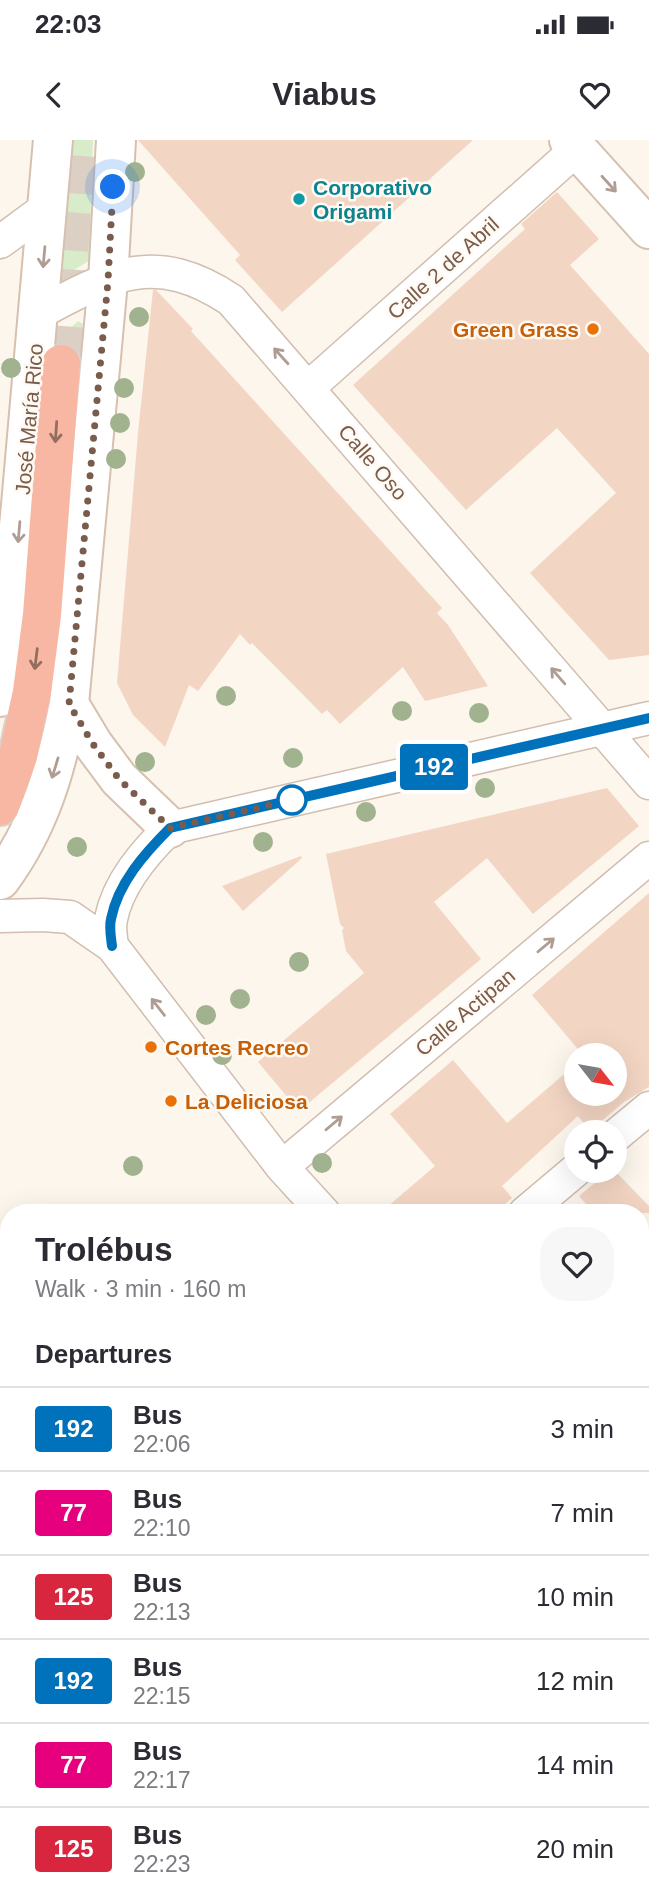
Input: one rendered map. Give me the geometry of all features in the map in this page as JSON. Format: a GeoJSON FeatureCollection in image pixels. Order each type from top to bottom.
{"type":"FeatureCollection","features":[{"type":"Feature","properties":{"kind":"highway"},"geometry":{"type":"LineString","coordinates":[[0,806],[18,756],[32,692],[42,615],[61,364]]}},
{"type":"Feature","properties":{"kind":"main road","name":"José María Rico"},"geometry":{"type":"LineString","coordinates":[[0,696],[9,629],[53,140]]}},
{"type":"Feature","properties":{"kind":"main road"},"geometry":{"type":"LineString","coordinates":[[0,880],[11,866],[40,812],[58,761],[69,704],[108,281],[116,140]]}},
{"type":"Feature","properties":{"kind":"main road"},"geometry":{"type":"LineString","coordinates":[[573,145],[649,229]]}},
{"type":"Feature","properties":{"kind":"main road"},"geometry":{"type":"LineString","coordinates":[[69,704],[93,744],[119,779],[170,828]]}},
{"type":"Feature","properties":{"kind":"street","name":"Calle 2 de Abril"},"geometry":{"type":"LineString","coordinates":[[308,388],[573,145]]}},
{"type":"Feature","properties":{"kind":"street"},"geometry":{"type":"LineString","coordinates":[[0,242],[49,206]]}},
{"type":"Feature","properties":{"kind":"street","name":"Calle Oso"},"geometry":{"type":"LineString","coordinates":[[39,313],[73,295],[127,273],[158,270],[191,278],[212,287],[230,300],[649,783]]}},
{"type":"Feature","properties":{"kind":"street"},"geometry":{"type":"LineString","coordinates":[[112,946],[111,919],[121,891],[144,854],[170,828],[649,718]]}},
{"type":"Feature","properties":{"kind":"street","name":"Calle Actipan"},"geometry":{"type":"LineString","coordinates":[[282,1167],[649,858]]}},
{"type":"Feature","properties":{"kind":"street"},"geometry":{"type":"LineString","coordinates":[[0,916],[70,917],[112,946],[282,1167],[316,1204]]}},
{"type":"Feature","properties":{"kind":"street"},"geometry":{"type":"LineString","coordinates":[[627,1126],[649,1108]]}},
{"type":"Feature","properties":{"kind":"street"},"geometry":{"type":"LineString","coordinates":[[536,1204],[564,1180]]}},
{"type":"Feature","properties":{"kind":"green space"},"geometry":{"type":"Polygon","coordinates":[[[70,140],[93,140],[89,261],[57,280],[70,140]]]}},
{"type":"Feature","properties":{"kind":"green space"},"geometry":{"type":"Polygon","coordinates":[[[78,321],[84,325],[84,373],[46,370],[56,342],[78,321]]]}},
{"type":"Feature","properties":{"kind":"building","name":"Corporativo Origami"},"geometry":{"type":"Polygon","coordinates":[[[138,140],[473,140],[282,312],[235,260],[240,255],[138,140]]]}},
{"type":"Feature","properties":{"kind":"building"},"geometry":{"type":"Polygon","coordinates":[[[557,192],[599,239],[570,265],[649,354],[649,655],[609,660],[530,573],[616,493],[557,428],[466,510],[353,385],[525,229],[521,224],[557,192]]]}},
{"type":"Feature","properties":{"kind":"building"},"geometry":{"type":"Polygon","coordinates":[[[153,290],[193,329],[191,331],[442,608],[437,613],[448,625],[488,686],[425,701],[403,667],[340,724],[327,710],[322,714],[240,634],[198,691],[189,685],[165,747],[133,715],[117,683],[153,290]]]}},
{"type":"Feature","properties":{"kind":"building"},"geometry":{"type":"Polygon","coordinates":[[[607,788],[639,826],[533,914],[487,858],[434,902],[481,959],[299,1111],[258,1062],[364,973],[346,951],[342,930],[344,928],[340,924],[326,854],[607,788]]]}},
{"type":"Feature","properties":{"kind":"building"},"geometry":{"type":"Polygon","coordinates":[[[301,856],[302,858],[243,911],[222,886],[301,856]]]}},
{"type":"Feature","properties":{"kind":"building"},"geometry":{"type":"Polygon","coordinates":[[[649,893],[649,1087],[627,1100],[627,1043],[573,1043],[532,995],[649,893]]]}},
{"type":"Feature","properties":{"kind":"building"},"geometry":{"type":"Polygon","coordinates":[[[453,1060],[507,1123],[564,1074],[564,1106],[619,1106],[603,1120],[581,1120],[578,1116],[574,1120],[564,1120],[564,1129],[502,1186],[512,1198],[505,1204],[391,1204],[435,1166],[390,1114],[453,1060]]]}},
{"type":"Feature","properties":{"kind":"building"},"geometry":{"type":"Polygon","coordinates":[[[595,1183],[627,1183],[647,1204],[586,1204],[579,1196],[595,1183]]]}},
{"type":"Feature","properties":{"kind":"tunnel"},"geometry":{"type":"LineString","coordinates":[[61,364],[77,140]]}},
{"type":"Feature","properties":{"kind":"bus line","name":"192"},"geometry":{"type":"LineString","coordinates":[[112,946],[111,919],[121,891],[144,854],[170,828],[649,718]]}},
{"type":"Feature","properties":{"kind":"place","name":"Corporativo Origami"},"geometry":{"type":"Point","coordinates":[299,199]}},
{"type":"Feature","properties":{"kind":"place","name":"Green Grass"},"geometry":{"type":"Point","coordinates":[593,329]}},
{"type":"Feature","properties":{"kind":"place","name":"Cortes Recreo"},"geometry":{"type":"Point","coordinates":[151,1047]}},
{"type":"Feature","properties":{"kind":"place","name":"La Deliciosa"},"geometry":{"type":"Point","coordinates":[171,1101]}},
{"type":"Feature","properties":{"kind":"route"},"geometry":{"type":"LineString","coordinates":[[113,187],[108,281],[69,704],[93,744],[119,779],[170,828],[305,797],[292,800]]}}]}
